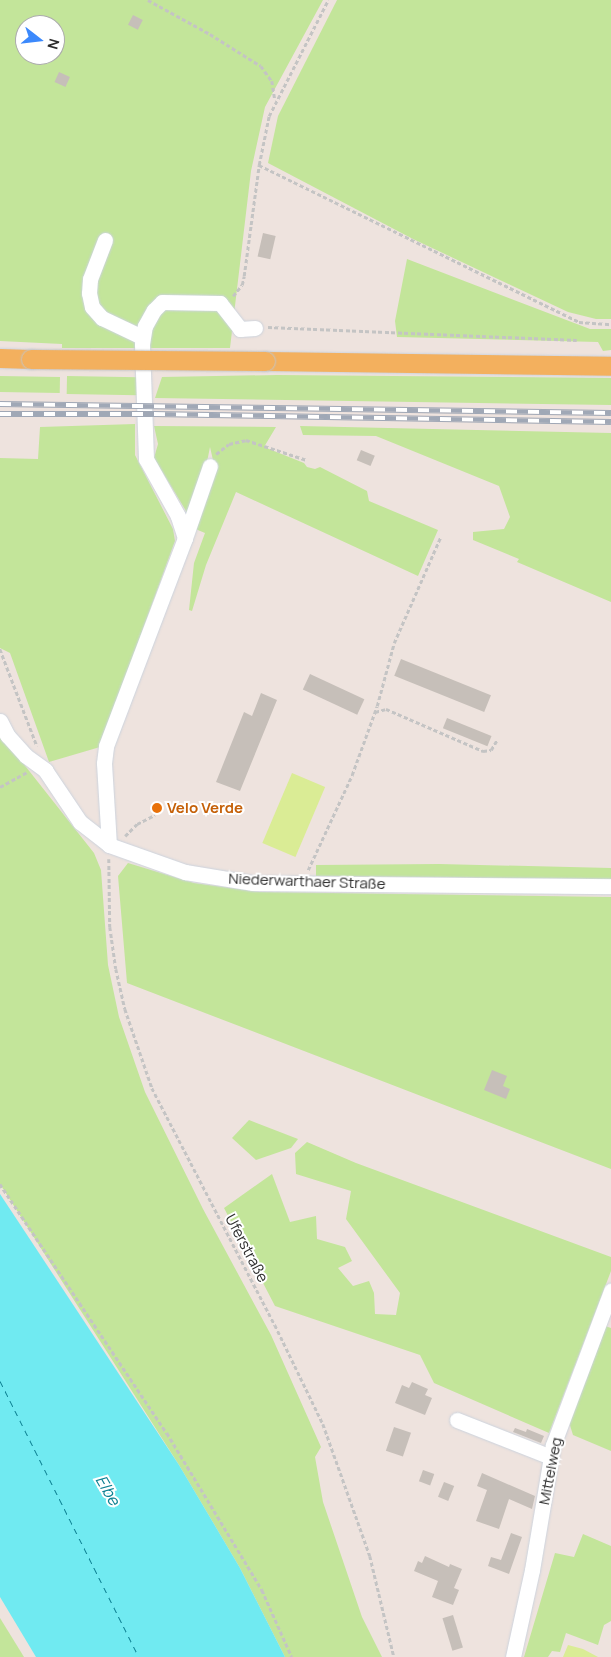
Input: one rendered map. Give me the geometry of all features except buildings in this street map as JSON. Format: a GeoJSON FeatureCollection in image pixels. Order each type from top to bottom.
{"type":"FeatureCollection","features":[{"type":"Feature","properties":{"kind":"main road"},"geometry":{"type":"LineString","coordinates":[[0,358],[611,366]]}},
{"type":"Feature","properties":{"kind":"street"},"geometry":{"type":"LineString","coordinates":[[106,240],[90,278],[89,293],[92,307],[102,318],[142,337]]}},
{"type":"Feature","properties":{"kind":"street"},"geometry":{"type":"LineString","coordinates":[[184,538],[178,516],[146,459],[143,423],[142,337],[145,326],[154,310],[162,302],[220,303],[240,329],[255,328]]}},
{"type":"Feature","properties":{"kind":"street"},"geometry":{"type":"LineString","coordinates":[[108,845],[104,763],[106,746],[210,466]]}},
{"type":"Feature","properties":{"kind":"street","name":"Niederwarthaer Straße"},"geometry":{"type":"LineString","coordinates":[[0,721],[7,735],[26,756],[42,768],[80,822],[108,845],[153,862],[199,875],[253,883],[611,886]]}},
{"type":"Feature","properties":{"kind":"street","name":"Mittelweg"},"geometry":{"type":"LineString","coordinates":[[513,1657],[532,1570],[553,1445],[611,1291]]}},
{"type":"Feature","properties":{"kind":"street"},"geometry":{"type":"LineString","coordinates":[[457,1420],[551,1457]]}},
{"type":"Feature","properties":{"kind":"path"},"geometry":{"type":"LineString","coordinates":[[148,0],[210,34],[261,66],[272,81],[276,102]]}},
{"type":"Feature","properties":{"kind":"path"},"geometry":{"type":"LineString","coordinates":[[220,303],[229,300],[242,285],[259,165],[269,116],[328,0]]}},
{"type":"Feature","properties":{"kind":"path"},"geometry":{"type":"LineString","coordinates":[[259,165],[579,322],[611,324]]}},
{"type":"Feature","properties":{"kind":"path"},"geometry":{"type":"LineString","coordinates":[[255,328],[286,326],[577,340]]}},
{"type":"Feature","properties":{"kind":"path"},"geometry":{"type":"LineString","coordinates":[[210,466],[214,455],[229,444],[246,440],[307,460]]}},
{"type":"Feature","properties":{"kind":"path"},"geometry":{"type":"LineString","coordinates":[[302,883],[352,775],[374,712],[394,643],[440,538]]}},
{"type":"Feature","properties":{"kind":"path"},"geometry":{"type":"LineString","coordinates":[[0,649],[42,768],[0,787]]}},
{"type":"Feature","properties":{"kind":"path"},"geometry":{"type":"LineString","coordinates":[[374,712],[386,709],[483,751],[491,750],[497,740]]}},
{"type":"Feature","properties":{"kind":"path"},"geometry":{"type":"LineString","coordinates":[[123,838],[137,824],[154,815]]}},
{"type":"Feature","properties":{"kind":"path","name":"Uferstraße"},"geometry":{"type":"LineString","coordinates":[[108,845],[110,927],[116,969],[125,1009],[152,1088],[275,1325],[323,1424],[370,1556],[394,1657]]}},
{"type":"Feature","properties":{"kind":"path"},"geometry":{"type":"LineString","coordinates":[[0,1184],[167,1433],[213,1507],[262,1590],[292,1657]]}},
{"type":"Feature","properties":{"kind":"green space"},"geometry":{"type":"Polygon","coordinates":[[[0,0],[323,0],[265,107],[251,171],[230,348],[62,348],[62,344],[0,341],[0,0]]]}},
{"type":"Feature","properties":{"kind":"green space"},"geometry":{"type":"Polygon","coordinates":[[[337,0],[611,0],[611,319],[596,319],[568,312],[413,239],[268,163],[278,116],[337,0]]]}},
{"type":"Feature","properties":{"kind":"green space"},"geometry":{"type":"Polygon","coordinates":[[[407,259],[590,329],[611,329],[611,350],[603,351],[598,342],[397,337],[395,321],[407,259]]]}},
{"type":"Feature","properties":{"kind":"green space"},"geometry":{"type":"Polygon","coordinates":[[[277,375],[611,378],[611,405],[155,398],[162,377],[277,375]]]}},
{"type":"Feature","properties":{"kind":"green space"},"geometry":{"type":"Polygon","coordinates":[[[0,376],[60,377],[60,393],[0,392],[0,376]]]}},
{"type":"Feature","properties":{"kind":"green space"},"geometry":{"type":"Polygon","coordinates":[[[67,376],[138,377],[138,395],[67,394],[67,376]]]}},
{"type":"Feature","properties":{"kind":"green space"},"geometry":{"type":"Polygon","coordinates":[[[135,424],[135,455],[173,529],[175,541],[100,747],[49,762],[10,653],[0,648],[0,458],[38,459],[40,427],[135,424]]]}},
{"type":"Feature","properties":{"kind":"green space"},"geometry":{"type":"Polygon","coordinates":[[[154,426],[276,427],[264,447],[304,463],[307,467],[315,469],[320,467],[367,491],[369,501],[438,530],[418,576],[236,492],[206,565],[192,611],[189,610],[194,563],[205,533],[193,528],[215,469],[210,447],[206,467],[188,518],[186,511],[154,458],[158,444],[154,426]]]}},
{"type":"Feature","properties":{"kind":"green space"},"geometry":{"type":"Polygon","coordinates":[[[300,426],[611,433],[611,602],[517,562],[519,559],[473,540],[473,532],[504,529],[510,517],[499,486],[376,436],[303,435],[300,426]]]}},
{"type":"Feature","properties":{"kind":"green space"},"geometry":{"type":"Polygon","coordinates":[[[0,734],[94,853],[101,870],[108,965],[119,1017],[145,1092],[203,1209],[271,1335],[321,1447],[315,1457],[323,1502],[362,1617],[382,1657],[285,1657],[240,1568],[179,1465],[0,1184],[0,734]]]}},
{"type":"Feature","properties":{"kind":"green space"},"geometry":{"type":"Polygon","coordinates":[[[292,773],[325,787],[295,857],[262,843],[292,773]]]}},
{"type":"Feature","properties":{"kind":"green space"},"geometry":{"type":"Polygon","coordinates":[[[128,863],[194,883],[260,892],[611,897],[611,1169],[127,983],[118,876],[128,863]]]}},
{"type":"Feature","properties":{"kind":"green space"},"geometry":{"type":"Polygon","coordinates":[[[439,864],[611,868],[611,879],[316,876],[316,865],[439,864]]]}},
{"type":"Feature","properties":{"kind":"green space"},"geometry":{"type":"Polygon","coordinates":[[[249,1120],[298,1139],[291,1148],[256,1160],[232,1138],[249,1120]]]}},
{"type":"Feature","properties":{"kind":"green space"},"geometry":{"type":"Polygon","coordinates":[[[307,1142],[356,1163],[611,1257],[611,1271],[549,1433],[434,1383],[420,1355],[275,1306],[224,1208],[272,1174],[290,1222],[316,1216],[317,1239],[345,1247],[352,1261],[338,1268],[353,1286],[369,1281],[374,1293],[375,1314],[396,1315],[400,1293],[346,1219],[351,1191],[296,1174],[295,1153],[307,1142]]]}},
{"type":"Feature","properties":{"kind":"green space"},"geometry":{"type":"Polygon","coordinates":[[[602,1325],[611,1328],[611,1451],[573,1435],[567,1416],[602,1325]]]}},
{"type":"Feature","properties":{"kind":"green space"},"geometry":{"type":"Polygon","coordinates":[[[583,1534],[611,1546],[611,1621],[604,1625],[598,1645],[566,1633],[560,1652],[552,1651],[548,1657],[524,1657],[555,1553],[574,1557],[583,1534]]]}},
{"type":"Feature","properties":{"kind":"green space"},"geometry":{"type":"Polygon","coordinates":[[[0,1618],[24,1657],[0,1657],[0,1618]]]}},
{"type":"Feature","properties":{"kind":"green space"},"geometry":{"type":"Polygon","coordinates":[[[568,1645],[583,1649],[598,1657],[563,1657],[568,1645]]]}},
{"type":"Feature","properties":{"kind":"water","name":"Elbe"},"geometry":{"type":"Polygon","coordinates":[[[0,1194],[179,1465],[240,1568],[285,1657],[36,1657],[0,1597],[0,1194]]]}},
{"type":"Feature","properties":{"kind":"ferry route"},"geometry":{"type":"LineString","coordinates":[[0,1381],[139,1657]]}},
{"type":"Feature","properties":{"kind":"railway"},"geometry":{"type":"LineString","coordinates":[[0,404],[611,413]]}},
{"type":"Feature","properties":{"kind":"railway"},"geometry":{"type":"LineString","coordinates":[[0,414],[154,414],[611,422]]}},
{"type":"Feature","properties":{"kind":"place","name":"Velo Verde"},"geometry":{"type":"Point","coordinates":[157,808]}}]}
